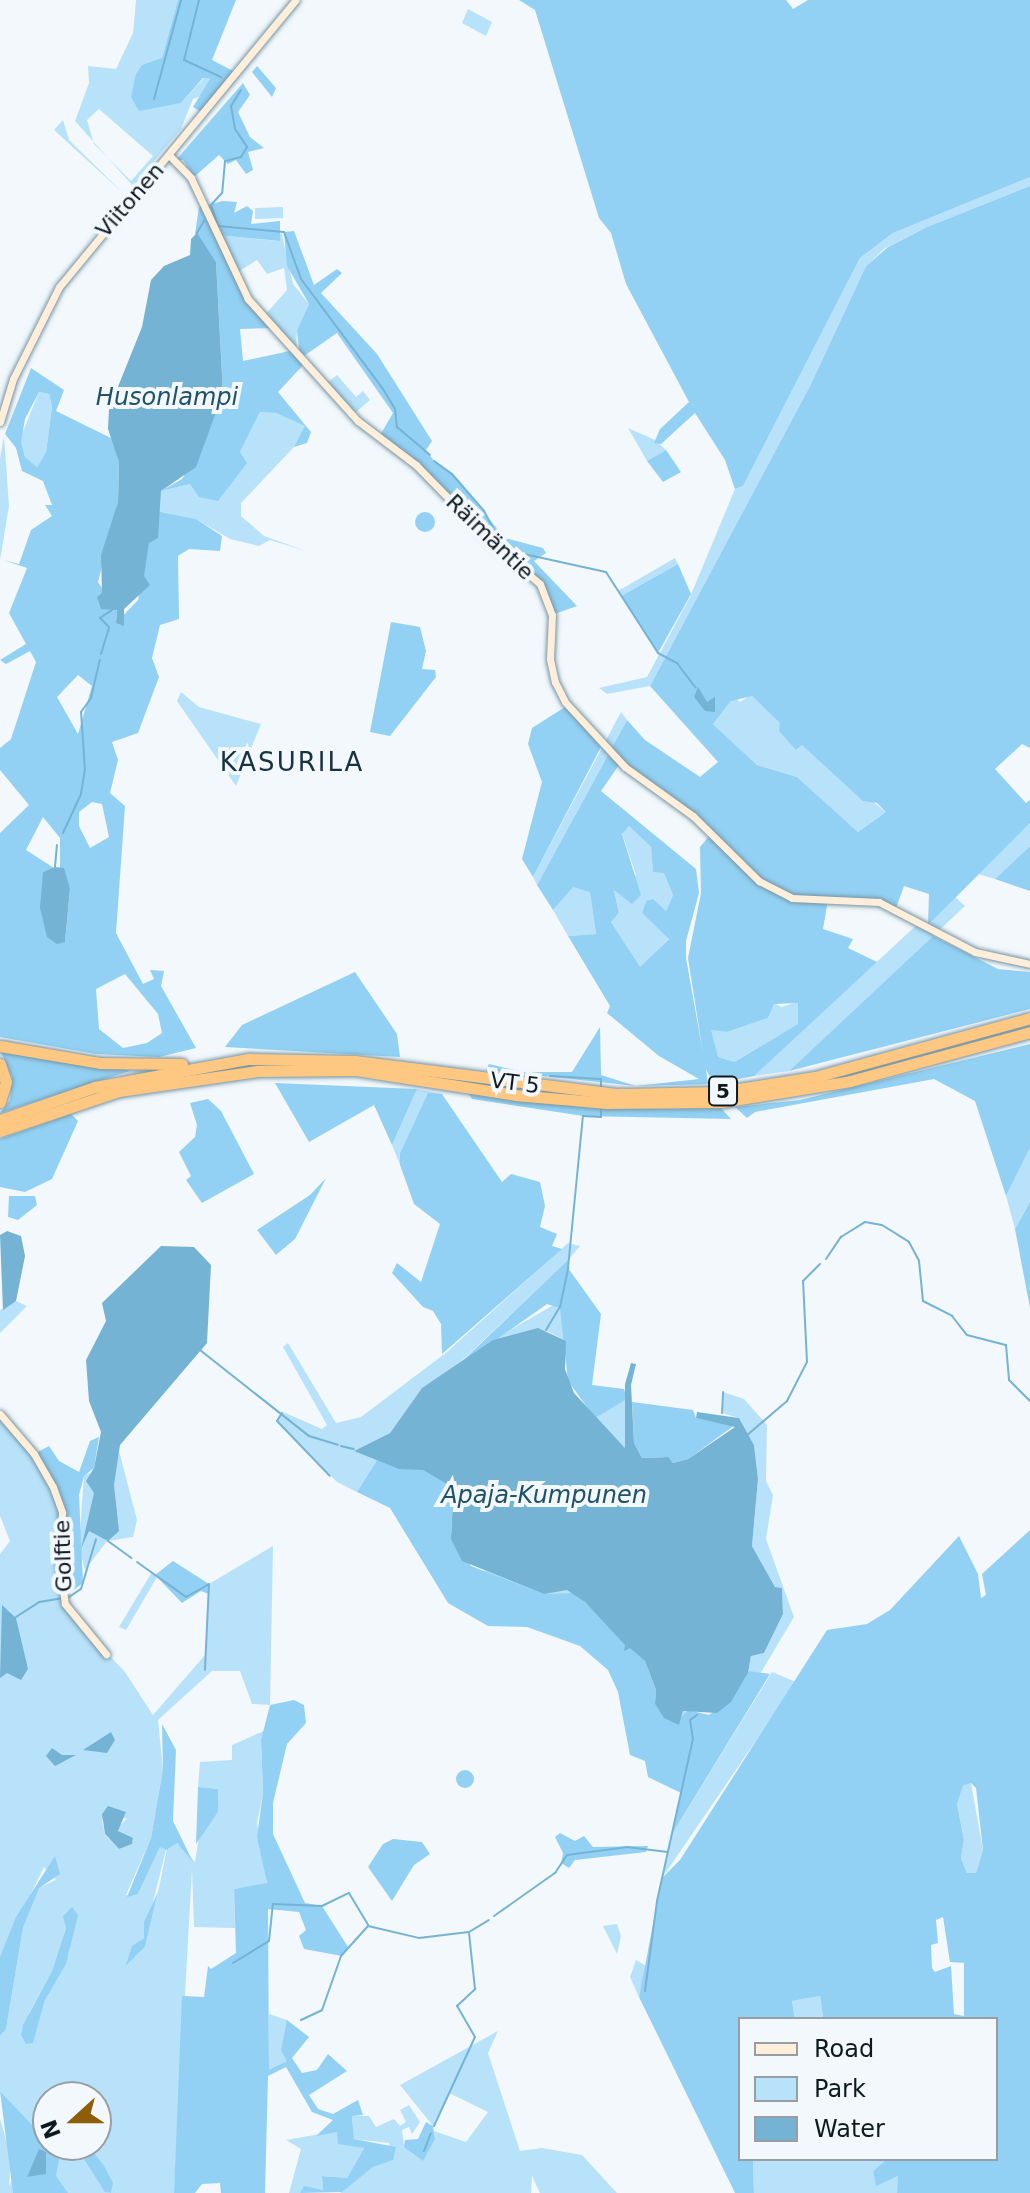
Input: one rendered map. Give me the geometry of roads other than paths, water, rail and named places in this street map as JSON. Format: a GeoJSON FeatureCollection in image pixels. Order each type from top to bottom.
{"type":"FeatureCollection","features":[{"type":"Feature","properties":{"kind":"highway","name":"VT 5"},"geometry":{"type":"LineString","coordinates":[[0,1131],[71,1105],[167,1081],[315,1070],[403,1072],[618,1094],[720,1092],[815,1077],[1030,1018]]}},
{"type":"Feature","properties":{"kind":"highway","name":"VT 5"},"geometry":{"type":"LineString","coordinates":[[0,1120],[95,1087],[206,1063],[313,1058],[566,1101],[721,1102],[850,1081],[1030,1032]]}},
{"type":"Feature","properties":{"kind":"highway"},"geometry":{"type":"LineString","coordinates":[[0,1046],[100,1063],[206,1063]]}},
{"type":"Feature","properties":{"kind":"highway"},"geometry":{"type":"LineString","coordinates":[[0,1064],[6,1082],[0,1102]]}},
{"type":"Feature","properties":{"kind":"street","name":"Viitonen"},"geometry":{"type":"LineString","coordinates":[[0,422],[13,379],[59,287],[296,0]]}},
{"type":"Feature","properties":{"kind":"street","name":"Räimäntie"},"geometry":{"type":"LineString","coordinates":[[169,155],[191,178],[248,299],[358,421],[416,465],[492,543],[540,584],[552,615],[550,659],[555,682],[565,702],[625,767],[693,816],[759,881],[792,898],[879,902],[975,952],[1030,964]]}},
{"type":"Feature","properties":{"kind":"street","name":"Golftie"},"geometry":{"type":"LineString","coordinates":[[0,1414],[34,1454],[53,1487],[62,1512],[59,1562],[65,1604],[106,1654]]}},
{"type":"Feature","properties":{"kind":"water","name":"Husonlampi"},"geometry":{"type":"Polygon","coordinates":[[[197,233],[216,262],[223,393],[196,467],[161,491],[158,538],[149,543],[144,576],[150,585],[124,609],[124,626],[116,623],[117,610],[101,609],[97,597],[102,593],[101,555],[118,502],[119,462],[108,429],[109,409],[142,327],[151,280],[164,266],[190,255],[191,239],[197,233]]]}},
{"type":"Feature","properties":{"kind":"water"},"geometry":{"type":"Polygon","coordinates":[[[698,687],[707,702],[715,697],[715,712],[705,711],[694,697],[698,687]]]}},
{"type":"Feature","properties":{"kind":"water"},"geometry":{"type":"Polygon","coordinates":[[[55,867],[64,868],[70,889],[65,942],[57,944],[47,937],[40,908],[43,872],[55,867]]]}},
{"type":"Feature","properties":{"kind":"water"},"geometry":{"type":"Polygon","coordinates":[[[7,1231],[21,1236],[25,1256],[16,1301],[3,1310],[0,1235],[7,1231]]]}},
{"type":"Feature","properties":{"kind":"water"},"geometry":{"type":"Polygon","coordinates":[[[161,1246],[194,1247],[211,1265],[207,1343],[120,1445],[114,1485],[119,1531],[108,1541],[89,1531],[81,1549],[94,1493],[86,1481],[94,1468],[101,1432],[89,1401],[86,1360],[106,1321],[102,1303],[161,1246]]]}},
{"type":"Feature","properties":{"kind":"water","name":"Apaja-Kumpunen"},"geometry":{"type":"Polygon","coordinates":[[[538,1328],[566,1341],[565,1369],[574,1393],[625,1448],[625,1384],[631,1363],[636,1364],[631,1385],[634,1443],[642,1458],[668,1457],[673,1463],[688,1459],[735,1427],[696,1418],[697,1412],[739,1418],[754,1445],[758,1479],[752,1546],[775,1587],[782,1588],[783,1614],[764,1653],[751,1656],[748,1673],[731,1702],[717,1713],[683,1711],[679,1725],[664,1718],[655,1704],[656,1690],[645,1661],[630,1648],[624,1651],[625,1645],[585,1602],[567,1590],[544,1594],[462,1561],[451,1539],[453,1498],[445,1483],[423,1470],[399,1469],[354,1451],[390,1433],[422,1388],[493,1340],[538,1328]]]}},
{"type":"Feature","properties":{"kind":"water"},"geometry":{"type":"Polygon","coordinates":[[[2,1605],[16,1618],[28,1669],[21,1680],[7,1673],[0,1678],[2,1605]]]}},
{"type":"Feature","properties":{"kind":"water"},"geometry":{"type":"Polygon","coordinates":[[[111,1732],[115,1740],[107,1753],[83,1750],[111,1732]]]}},
{"type":"Feature","properties":{"kind":"water"},"geometry":{"type":"Polygon","coordinates":[[[52,1748],[62,1755],[76,1755],[55,1766],[46,1756],[52,1748]]]}},
{"type":"Feature","properties":{"kind":"water"},"geometry":{"type":"Polygon","coordinates":[[[108,1806],[126,1812],[118,1831],[133,1838],[132,1844],[119,1849],[105,1834],[102,1814],[108,1806]]]}},
{"type":"Feature","properties":{"kind":"water"},"geometry":{"type":"Polygon","coordinates":[[[34,2161],[46,2161],[46,2174],[27,2177],[34,2161]]]}},
{"type":"Feature","properties":{"kind":"waterway"},"geometry":{"type":"LineString","coordinates":[[154,99],[181,0]]}},
{"type":"Feature","properties":{"kind":"waterway"},"geometry":{"type":"LineString","coordinates":[[199,0],[184,60],[221,77]]}},
{"type":"Feature","properties":{"kind":"waterway"},"geometry":{"type":"LineString","coordinates":[[241,90],[231,106],[235,129],[247,147],[241,157],[225,161],[222,193],[211,205],[218,226],[284,232],[301,279],[383,389],[395,409],[397,427],[430,455]]}},
{"type":"Feature","properties":{"kind":"waterway"},"geometry":{"type":"LineString","coordinates":[[197,233],[204,221]]}},
{"type":"Feature","properties":{"kind":"waterway"},"geometry":{"type":"LineString","coordinates":[[434,461],[452,474],[484,511],[499,539],[515,552],[606,572],[658,653],[677,663],[696,688]]}},
{"type":"Feature","properties":{"kind":"waterway"},"geometry":{"type":"LineString","coordinates":[[101,654],[109,627],[100,618],[115,608]]}},
{"type":"Feature","properties":{"kind":"waterway"},"geometry":{"type":"LineString","coordinates":[[63,833],[81,794],[85,770],[81,712],[91,698],[100,660]]}},
{"type":"Feature","properties":{"kind":"waterway"},"geometry":{"type":"LineString","coordinates":[[55,867],[57,845]]}},
{"type":"Feature","properties":{"kind":"waterway"},"geometry":{"type":"LineString","coordinates":[[550,1076],[601,1079],[601,1087]]}},
{"type":"Feature","properties":{"kind":"waterway"},"geometry":{"type":"LineString","coordinates":[[546,1330],[560,1307],[568,1268],[583,1116],[601,1117],[601,1109]]}},
{"type":"Feature","properties":{"kind":"waterway"},"geometry":{"type":"LineString","coordinates":[[826,1259],[841,1237],[865,1222],[882,1225],[909,1242],[919,1261],[923,1301],[952,1316],[967,1335],[1006,1345],[1009,1380],[1030,1401]]}},
{"type":"Feature","properties":{"kind":"waterway"},"geometry":{"type":"LineString","coordinates":[[746,1436],[787,1401],[807,1362],[803,1281],[820,1264]]}},
{"type":"Feature","properties":{"kind":"waterway"},"geometry":{"type":"LineString","coordinates":[[200,1350],[309,1436],[338,1445]]}},
{"type":"Feature","properties":{"kind":"waterway"},"geometry":{"type":"LineString","coordinates":[[722,1413],[723,1392]]}},
{"type":"Feature","properties":{"kind":"waterway"},"geometry":{"type":"LineString","coordinates":[[282,1413],[277,1421],[330,1476]]}},
{"type":"Feature","properties":{"kind":"waterway"},"geometry":{"type":"LineString","coordinates":[[341,1446],[354,1449]]}},
{"type":"Feature","properties":{"kind":"waterway"},"geometry":{"type":"LineString","coordinates":[[16,1617],[39,1602],[69,1597],[81,1589],[96,1539]]}},
{"type":"Feature","properties":{"kind":"waterway"},"geometry":{"type":"LineString","coordinates":[[108,1541],[131,1558]]}},
{"type":"Feature","properties":{"kind":"waterway"},"geometry":{"type":"LineString","coordinates":[[137,1562],[186,1597],[209,1584],[205,1670]]}},
{"type":"Feature","properties":{"kind":"waterway"},"geometry":{"type":"LineString","coordinates":[[645,1991],[657,1901],[693,1739],[690,1720],[697,1715]]}},
{"type":"Feature","properties":{"kind":"waterway"},"geometry":{"type":"LineString","coordinates":[[494,1916],[555,1873],[567,1855],[627,1847],[668,1852]]}},
{"type":"Feature","properties":{"kind":"waterway"},"geometry":{"type":"LineString","coordinates":[[233,1963],[269,1941],[273,1904],[322,1906],[349,1893],[368,1925]]}},
{"type":"Feature","properties":{"kind":"waterway"},"geometry":{"type":"LineString","coordinates":[[301,2020],[322,2010],[341,1956],[368,1926],[419,1938],[469,1932],[489,1920]]}},
{"type":"Feature","properties":{"kind":"waterway"},"geometry":{"type":"LineString","coordinates":[[434,2126],[475,2037],[457,2006],[475,1989],[469,1933]]}},
{"type":"Feature","properties":{"kind":"waterway"},"geometry":{"type":"LineString","coordinates":[[424,2151],[431,2133]]}},
{"type":"Feature","properties":{"kind":"district","name":"KASURILA"},"geometry":{"type":"Point","coordinates":[292,763]}}]}
